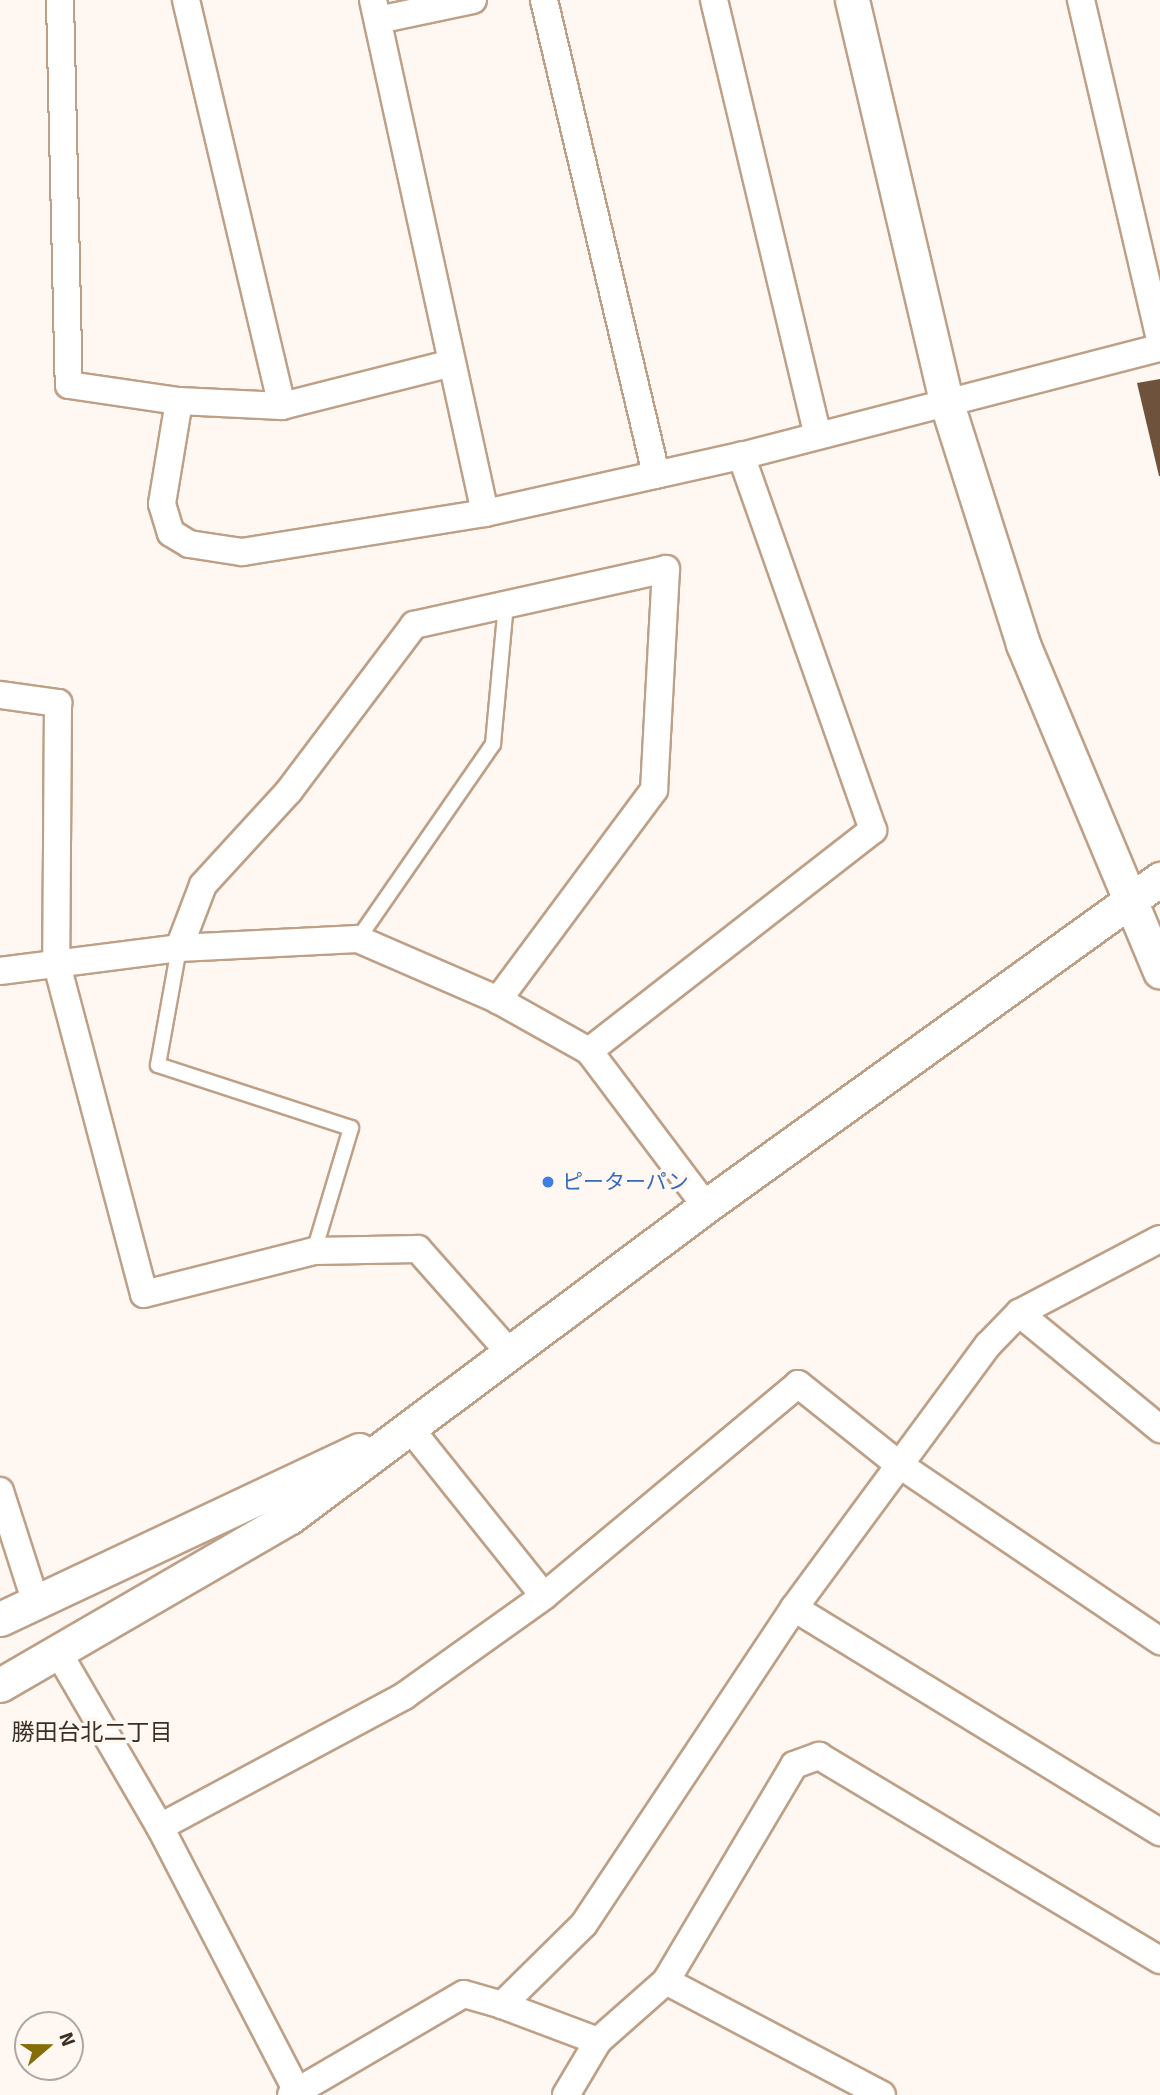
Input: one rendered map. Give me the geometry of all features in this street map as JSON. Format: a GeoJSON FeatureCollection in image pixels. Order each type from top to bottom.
{"type":"FeatureCollection","features":[{"type":"Feature","properties":{"kind":"street"},"geometry":{"type":"LineString","coordinates":[[60,0],[69,385],[179,401],[282,406],[452,363]]}},
{"type":"Feature","properties":{"kind":"street"},"geometry":{"type":"LineString","coordinates":[[186,0],[282,406]]}},
{"type":"Feature","properties":{"kind":"street"},"geometry":{"type":"LineString","coordinates":[[473,0],[376,10],[485,513]]}},
{"type":"Feature","properties":{"kind":"street"},"geometry":{"type":"LineString","coordinates":[[544,0],[656,475]]}},
{"type":"Feature","properties":{"kind":"street"},"geometry":{"type":"LineString","coordinates":[[713,0],[818,435]]}},
{"type":"Feature","properties":{"kind":"street"},"geometry":{"type":"LineString","coordinates":[[852,0],[947,404],[1023,644],[1127,901],[1160,971]]}},
{"type":"Feature","properties":{"kind":"street"},"geometry":{"type":"LineString","coordinates":[[1081,0],[1160,339]]}},
{"type":"Feature","properties":{"kind":"street"},"geometry":{"type":"LineString","coordinates":[[179,401],[162,504],[171,533],[189,544],[242,552],[485,513],[741,456],[1160,348]]}},
{"type":"Feature","properties":{"kind":"street"},"geometry":{"type":"LineString","coordinates":[[589,1051],[873,830],[741,456]]}},
{"type":"Feature","properties":{"kind":"street"},"geometry":{"type":"LineString","coordinates":[[179,948],[203,885],[289,792],[414,625],[666,569],[654,790],[498,1000]]}},
{"type":"Feature","properties":{"kind":"street"},"geometry":{"type":"LineString","coordinates":[[0,695],[58,703],[56,961],[144,1294],[314,1251],[418,1249],[509,1352]]}},
{"type":"Feature","properties":{"kind":"street"},"geometry":{"type":"LineString","coordinates":[[0,1685],[290,1517],[706,1206],[1160,879]]}},
{"type":"Feature","properties":{"kind":"street"},"geometry":{"type":"LineString","coordinates":[[0,971],[56,961],[179,948],[358,939],[498,1000],[589,1051],[706,1206]]}},
{"type":"Feature","properties":{"kind":"street"},"geometry":{"type":"LineString","coordinates":[[502,2006],[584,1924],[794,1608],[897,1463],[1019,1313],[1160,1239]]}},
{"type":"Feature","properties":{"kind":"street"},"geometry":{"type":"LineString","coordinates":[[1019,1313],[1160,1429]]}},
{"type":"Feature","properties":{"kind":"street"},"geometry":{"type":"LineString","coordinates":[[160,1827],[404,1696],[544,1596],[798,1384],[897,1463],[1160,1641]]}},
{"type":"Feature","properties":{"kind":"street"},"geometry":{"type":"LineString","coordinates":[[409,1427],[544,1596]]}},
{"type":"Feature","properties":{"kind":"street"},"geometry":{"type":"LineString","coordinates":[[0,1619],[35,1600],[409,1427]]}},
{"type":"Feature","properties":{"kind":"street"},"geometry":{"type":"LineString","coordinates":[[0,1491],[35,1600]]}},
{"type":"Feature","properties":{"kind":"street"},"geometry":{"type":"LineString","coordinates":[[794,1608],[1160,1832]]}},
{"type":"Feature","properties":{"kind":"street"},"geometry":{"type":"LineString","coordinates":[[58,1651],[160,1827],[296,2094],[464,1994],[598,2041]]}},
{"type":"Feature","properties":{"kind":"street"},"geometry":{"type":"LineString","coordinates":[[566,2095],[598,2041],[666,1981],[794,1765],[819,1756],[1160,1960]]}},
{"type":"Feature","properties":{"kind":"street"},"geometry":{"type":"LineString","coordinates":[[666,1981],[882,2095]]}},
{"type":"Feature","properties":{"kind":"lane"},"geometry":{"type":"LineString","coordinates":[[358,939],[493,744],[506,604]]}},
{"type":"Feature","properties":{"kind":"lane"},"geometry":{"type":"LineString","coordinates":[[179,948],[158,1065],[351,1128],[314,1251]]}},
{"type":"Feature","properties":{"kind":"building"},"geometry":{"type":"Polygon","coordinates":[[[1160,379],[1160,476],[1159,476],[1137,383],[1160,379]]]}},
{"type":"Feature","properties":{"kind":"place","name":"ピーターパン"},"geometry":{"type":"Point","coordinates":[548,1182]}},
{"type":"Feature","properties":{"kind":"district","name":"勝田台北二丁目"},"geometry":{"type":"Point","coordinates":[92,1733]}}]}
